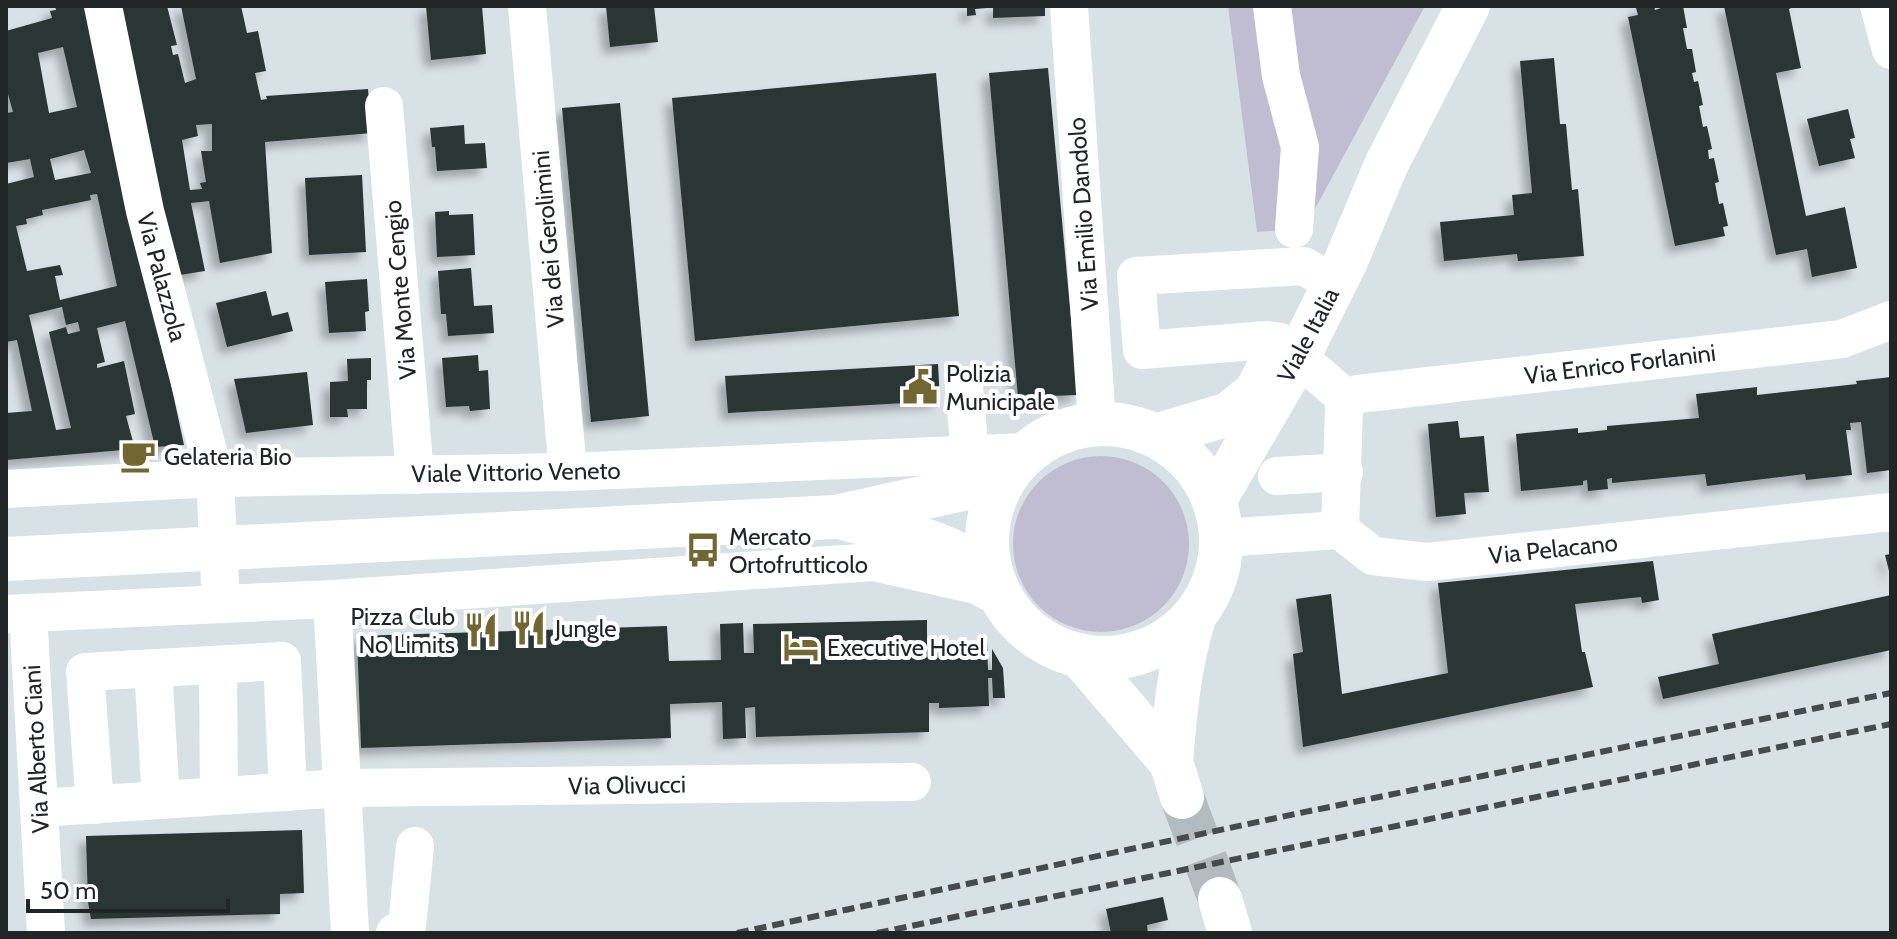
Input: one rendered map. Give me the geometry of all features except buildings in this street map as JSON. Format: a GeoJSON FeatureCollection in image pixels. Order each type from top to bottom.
{"type":"FeatureCollection","features":[{"type":"Feature","properties":{"kind":"main road","name":"Viale Italia"},"geometry":{"type":"LineString","coordinates":[[1219,518],[1289,350],[1468,6]]}},
{"type":"Feature","properties":{"kind":"main road","name":"Viale Italia"},"geometry":{"type":"LineString","coordinates":[[1158,435],[1229,414],[1256,392],[1289,350]]}},
{"type":"Feature","properties":{"kind":"main road"},"geometry":{"type":"LineString","coordinates":[[6,559],[836,517],[1000,462],[1060,432],[1097,423],[1128,425],[1158,435],[1182,452],[1201,473],[1219,518],[1220,567],[1210,594],[1194,618],[1183,653],[1177,692],[1176,780],[1080,656]]}},
{"type":"Feature","properties":{"kind":"main road"},"geometry":{"type":"LineString","coordinates":[[996,586],[986,542],[1000,462]]}},
{"type":"Feature","properties":{"kind":"main road"},"geometry":{"type":"LineString","coordinates":[[836,517],[911,535],[948,549],[996,586],[1021,625],[1048,645],[1080,656],[1111,658],[1142,652],[1170,638],[1194,618]]}},
{"type":"Feature","properties":{"kind":"street","name":"Via Palazzola"},"geometry":{"type":"LineString","coordinates":[[103,6],[145,211],[215,478],[221,604]]}},
{"type":"Feature","properties":{"kind":"street","name":"Via dei Gerolimini"},"geometry":{"type":"LineString","coordinates":[[527,6],[568,472]]}},
{"type":"Feature","properties":{"kind":"street","name":"Via Emilio Dandolo"},"geometry":{"type":"LineString","coordinates":[[1069,6],[1097,423]]}},
{"type":"Feature","properties":{"kind":"street"},"geometry":{"type":"LineString","coordinates":[[1272,6],[1281,76],[1300,147],[1294,229]]}},
{"type":"Feature","properties":{"kind":"street"},"geometry":{"type":"LineString","coordinates":[[1879,6],[1891,49]]}},
{"type":"Feature","properties":{"kind":"street","name":"Via Monte Cengio"},"geometry":{"type":"LineString","coordinates":[[384,106],[415,475]]}},
{"type":"Feature","properties":{"kind":"street"},"geometry":{"type":"LineString","coordinates":[[1219,518],[1340,530],[1344,408],[1348,400],[1289,350],[1267,340],[1142,350],[1136,276],[1304,266],[1325,280]]}},
{"type":"Feature","properties":{"kind":"street","name":"Via Enrico Forlanini"},"geometry":{"type":"LineString","coordinates":[[1348,400],[1358,394],[1842,339],[1891,320]]}},
{"type":"Feature","properties":{"kind":"street"},"geometry":{"type":"LineString","coordinates":[[964,387],[1000,462]]}},
{"type":"Feature","properties":{"kind":"street","name":"Viale Vittorio Veneto"},"geometry":{"type":"LineString","coordinates":[[6,489],[215,478],[1000,462]]}},
{"type":"Feature","properties":{"kind":"street"},"geometry":{"type":"LineString","coordinates":[[1277,476],[1344,472]]}},
{"type":"Feature","properties":{"kind":"street","name":"Via Pelacano"},"geometry":{"type":"LineString","coordinates":[[1340,530],[1373,556],[1427,562],[1891,512]]}},
{"type":"Feature","properties":{"kind":"street"},"geometry":{"type":"LineString","coordinates":[[17,613],[332,599],[874,562],[976,585],[996,586]]}},
{"type":"Feature","properties":{"kind":"street"},"geometry":{"type":"LineString","coordinates":[[332,599],[350,933]]}},
{"type":"Feature","properties":{"kind":"street","name":"Via Alberto Ciani"},"geometry":{"type":"LineString","coordinates":[[17,613],[39,808],[46,933]]}},
{"type":"Feature","properties":{"kind":"street"},"geometry":{"type":"LineString","coordinates":[[95,805],[85,672],[282,661],[288,792]]}},
{"type":"Feature","properties":{"kind":"street"},"geometry":{"type":"LineString","coordinates":[[218,665],[219,796]]}},
{"type":"Feature","properties":{"kind":"street"},"geometry":{"type":"LineString","coordinates":[[153,668],[161,800]]}},
{"type":"Feature","properties":{"kind":"street","name":"Via Olivucci"},"geometry":{"type":"LineString","coordinates":[[39,808],[343,788],[912,782]]}},
{"type":"Feature","properties":{"kind":"street"},"geometry":{"type":"LineString","coordinates":[[395,933],[407,926],[415,846]]}},
{"type":"Feature","properties":{"kind":"shaded area"},"geometry":{"type":"Polygon","coordinates":[[[1228,6],[1425,6],[1304,229],[1257,232],[1228,6]]]}},
{"type":"Feature","properties":{"kind":"shaded area"},"geometry":{"type":"Polygon","coordinates":[[[1101,456],[1135,462],[1163,482],[1183,510],[1189,544],[1183,578],[1163,606],[1135,626],[1101,632],[1067,626],[1039,606],[1019,578],[1013,544],[1019,510],[1039,482],[1067,462],[1101,456]]]}},
{"type":"Feature","properties":{"kind":"tunnel"},"geometry":{"type":"LineString","coordinates":[[1182,797],[1220,899]]}},
{"type":"Feature","properties":{"kind":"railway"},"geometry":{"type":"LineString","coordinates":[[737,933],[1295,814],[1891,693]]}},
{"type":"Feature","properties":{"kind":"railway"},"geometry":{"type":"LineString","coordinates":[[877,933],[1891,724]]}},
{"type":"Feature","properties":{"kind":"place","name":"Polizia Municipale"},"geometry":{"type":"Point","coordinates":[920,387]}},
{"type":"Feature","properties":{"kind":"place","name":"Gelateria Bio"},"geometry":{"type":"Point","coordinates":[138,456]}},
{"type":"Feature","properties":{"kind":"place","name":"Mercato Ortofrutticolo"},"geometry":{"type":"Point","coordinates":[703,550]}},
{"type":"Feature","properties":{"kind":"place","name":"Jungle"},"geometry":{"type":"Point","coordinates":[529,628]}},
{"type":"Feature","properties":{"kind":"place","name":"Pizza Club No Limits"},"geometry":{"type":"Point","coordinates":[481,630]}},
{"type":"Feature","properties":{"kind":"place","name":"Executive Hotel"},"geometry":{"type":"Point","coordinates":[801,647]}}]}
